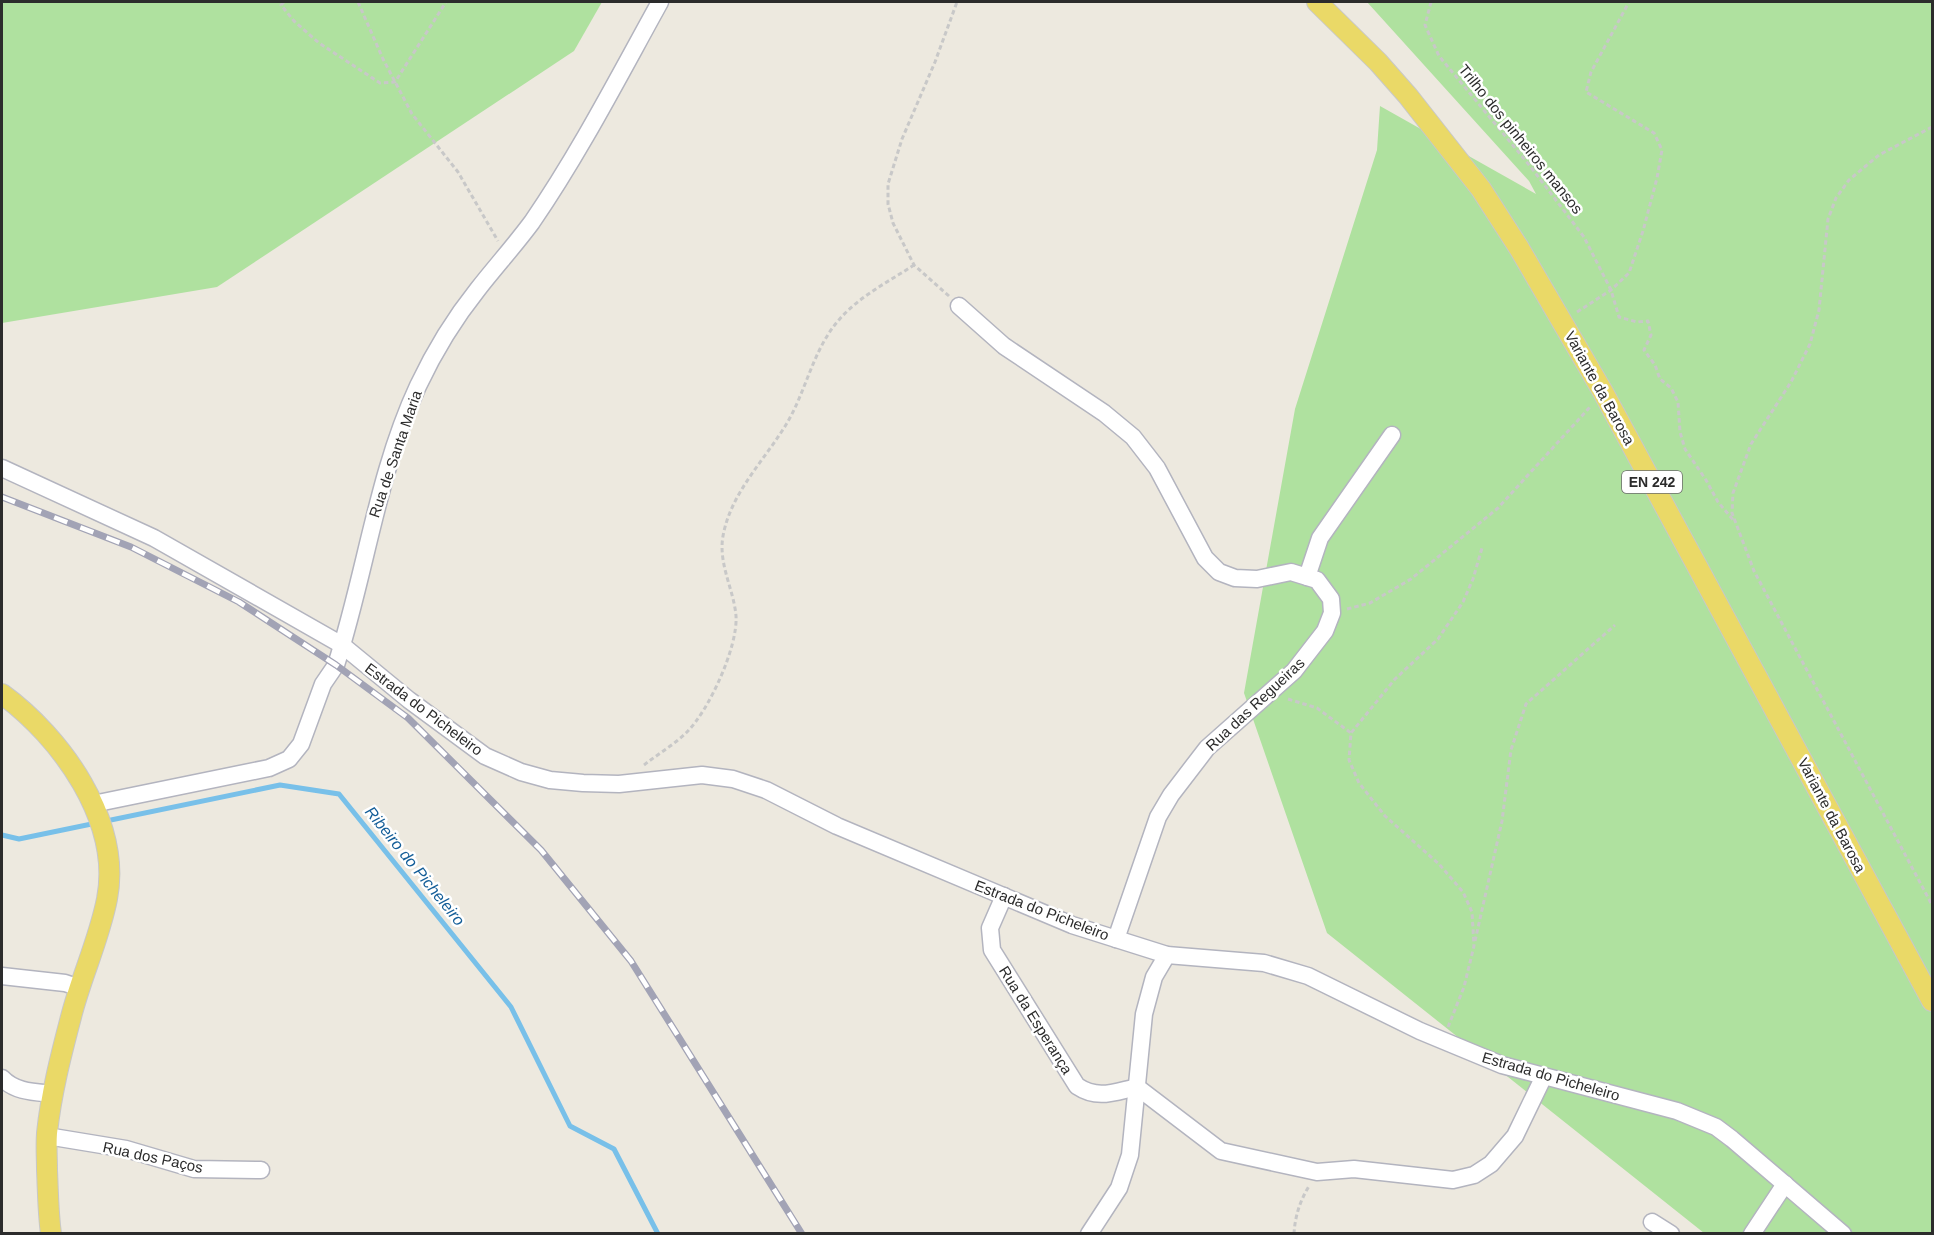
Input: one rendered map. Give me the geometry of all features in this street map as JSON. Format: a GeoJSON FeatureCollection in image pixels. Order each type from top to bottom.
{"type":"FeatureCollection","features":[{"type":"Feature","properties":{"kind":"main road","name":"Variante da Barosa"},"geometry":{"type":"LineString","coordinates":[[1317,2],[1378,62],[1408,96],[1481,189],[1524,256],[1603,392],[1932,1001]]}},
{"type":"Feature","properties":{"kind":"main road"},"geometry":{"type":"LineString","coordinates":[[2,694],[48,735],[72,766],[95,809],[107,848],[110,872],[107,898],[71,1015],[53,1094],[47,1136],[51,1233]]}},
{"type":"Feature","properties":{"kind":"street","name":"Rua de Santa Maria"},"geometry":{"type":"LineString","coordinates":[[95,809],[269,768],[289,759],[301,744],[323,684],[336,665],[386,474],[414,395],[432,358],[477,289],[506,256],[555,187],[660,2]]}},
{"type":"Feature","properties":{"kind":"street"},"geometry":{"type":"LineString","coordinates":[[959,306],[1004,346],[1104,413],[1133,437],[1157,468],[1205,558],[1219,572],[1234,578],[1257,579],[1291,572],[1317,579],[1331,598],[1332,613]]}},
{"type":"Feature","properties":{"kind":"street"},"geometry":{"type":"LineString","coordinates":[[1307,577],[1320,538],[1392,435]]}},
{"type":"Feature","properties":{"kind":"street","name":"Estrada do Picheleiro"},"geometry":{"type":"LineString","coordinates":[[2,468],[154,538],[342,645],[409,700],[485,756],[521,772],[550,780],[619,784],[702,775],[734,780],[766,790],[837,826],[1072,925],[1167,955],[1264,963],[1308,976],[1420,1031],[1502,1065],[1677,1111],[1716,1127],[1843,1233]]}},
{"type":"Feature","properties":{"kind":"street","name":"Rua das Regueiras"},"geometry":{"type":"LineString","coordinates":[[1116,939],[1158,817],[1166,802],[1207,748],[1294,671],[1325,631],[1332,613]]}},
{"type":"Feature","properties":{"kind":"street","name":"Rua da Esperança"},"geometry":{"type":"LineString","coordinates":[[1004,896],[990,928],[992,950],[1077,1086],[1088,1093],[1105,1094],[1137,1087]]}},
{"type":"Feature","properties":{"kind":"street"},"geometry":{"type":"LineString","coordinates":[[1089,1233],[1119,1188],[1130,1155],[1144,1014],[1154,977],[1167,955]]}},
{"type":"Feature","properties":{"kind":"street"},"geometry":{"type":"LineString","coordinates":[[2,976],[65,983],[80,988]]}},
{"type":"Feature","properties":{"kind":"street"},"geometry":{"type":"LineString","coordinates":[[1137,1087],[1221,1151],[1317,1172],[1354,1169],[1453,1180],[1474,1175],[1491,1164],[1515,1136],[1544,1076]]}},
{"type":"Feature","properties":{"kind":"street"},"geometry":{"type":"LineString","coordinates":[[4,1084],[24,1091],[53,1094]]}},
{"type":"Feature","properties":{"kind":"street","name":"Rua dos Paços"},"geometry":{"type":"LineString","coordinates":[[47,1136],[126,1149],[194,1169],[261,1170]]}},
{"type":"Feature","properties":{"kind":"street"},"geometry":{"type":"LineString","coordinates":[[1752,1233],[1785,1184]]}},
{"type":"Feature","properties":{"kind":"street"},"geometry":{"type":"LineString","coordinates":[[1652,1222],[1671,1233]]}},
{"type":"Feature","properties":{"kind":"path"},"geometry":{"type":"LineString","coordinates":[[284,2],[281,5],[294,21],[319,43],[380,83],[395,82]]}},
{"type":"Feature","properties":{"kind":"path"},"geometry":{"type":"LineString","coordinates":[[358,2],[412,114],[458,172],[506,256]]}},
{"type":"Feature","properties":{"kind":"path"},"geometry":{"type":"LineString","coordinates":[[395,82],[446,2]]}},
{"type":"Feature","properties":{"kind":"path"},"geometry":{"type":"LineString","coordinates":[[957,2],[935,62],[902,139],[888,184],[888,204],[893,223],[914,265],[959,306]]}},
{"type":"Feature","properties":{"kind":"path","name":"Trilho dos pinheiros mansos"},"geometry":{"type":"LineString","coordinates":[[1431,2],[1425,25],[1439,57],[1530,166],[1584,237],[1611,290],[1619,317],[1637,322],[1648,321],[1651,335],[1644,350],[1655,365],[1660,379],[1671,388],[1678,402],[1680,432],[1685,449],[1718,502],[1736,524]]}},
{"type":"Feature","properties":{"kind":"path"},"geometry":{"type":"LineString","coordinates":[[1573,315],[1611,290],[1629,273],[1657,178],[1662,150],[1654,134],[1587,92],[1591,72],[1629,2]]}},
{"type":"Feature","properties":{"kind":"path"},"geometry":{"type":"LineString","coordinates":[[1932,127],[1879,155],[1849,180],[1836,198],[1828,219],[1819,310],[1810,344],[1791,382],[1751,444],[1733,493],[1732,513],[1755,571],[1932,905]]}},
{"type":"Feature","properties":{"kind":"path"},"geometry":{"type":"LineString","coordinates":[[619,784],[688,731],[708,704],[722,674],[734,636],[736,617],[723,559],[722,539],[727,515],[753,470],[788,422],[825,341],[837,322],[854,305],[914,265]]}},
{"type":"Feature","properties":{"kind":"path"},"geometry":{"type":"LineString","coordinates":[[1332,613],[1370,603],[1420,572],[1498,508],[1603,392]]}},
{"type":"Feature","properties":{"kind":"path"},"geometry":{"type":"LineString","coordinates":[[1474,946],[1473,912],[1463,892],[1439,864],[1385,816],[1359,783],[1350,760],[1352,733],[1395,680],[1438,639],[1462,602],[1473,579],[1482,548]]}},
{"type":"Feature","properties":{"kind":"path"},"geometry":{"type":"LineString","coordinates":[[1443,1040],[1464,987],[1502,821],[1511,750],[1526,704],[1615,625]]}},
{"type":"Feature","properties":{"kind":"path"},"geometry":{"type":"LineString","coordinates":[[1264,697],[1293,699],[1317,708],[1352,733]]}},
{"type":"Feature","properties":{"kind":"path"},"geometry":{"type":"LineString","coordinates":[[1294,1233],[1294,1221],[1302,1198],[1317,1172]]}},
{"type":"Feature","properties":{"kind":"green space"},"geometry":{"type":"Polygon","coordinates":[[[2,2],[602,2],[574,51],[217,287],[2,323],[2,2]]]}},
{"type":"Feature","properties":{"kind":"green space"},"geometry":{"type":"Polygon","coordinates":[[[1367,2],[1932,2],[1932,1233],[1704,1233],[1327,933],[1244,693],[1295,409],[1377,150],[1380,106],[1536,194],[1529,181],[1367,2]]]}},
{"type":"Feature","properties":{"kind":"waterway","name":"Ribeiro do Picheleiro"},"geometry":{"type":"LineString","coordinates":[[2,835],[19,839],[280,785],[339,794],[511,1007],[570,1126],[614,1149],[658,1234]]}},
{"type":"Feature","properties":{"kind":"railway"},"geometry":{"type":"LineString","coordinates":[[2,497],[131,547],[239,602],[336,665],[408,718],[541,850],[631,961],[802,1234]]}}]}
